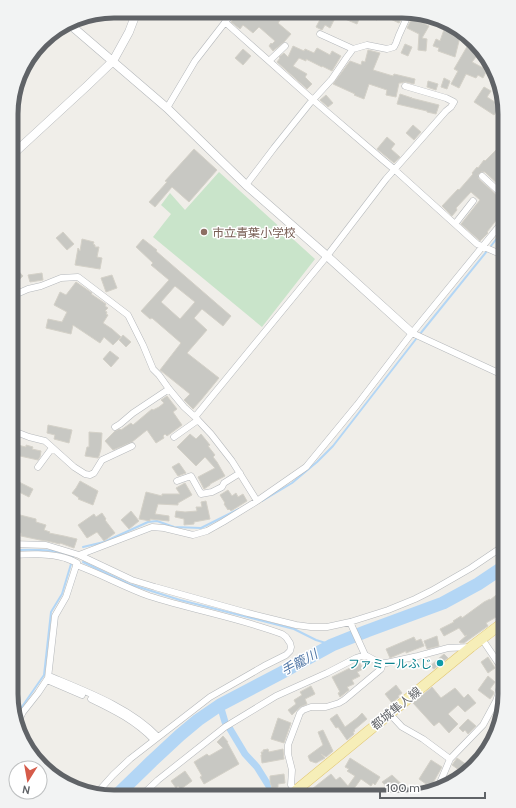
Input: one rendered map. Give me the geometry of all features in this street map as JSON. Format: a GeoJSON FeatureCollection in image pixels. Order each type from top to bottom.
{"type":"FeatureCollection","features":[{"type":"Feature","properties":{"kind":"main road","name":"都城隼人線"},"geometry":{"type":"LineString","coordinates":[[296,790],[389,713],[498,626]]}},
{"type":"Feature","properties":{"kind":"street"},"geometry":{"type":"LineString","coordinates":[[18,149],[113,61],[129,32],[134,18]]}},
{"type":"Feature","properties":{"kind":"street"},"geometry":{"type":"LineString","coordinates":[[166,108],[195,61],[228,18]]}},
{"type":"Feature","properties":{"kind":"street"},"geometry":{"type":"LineString","coordinates":[[246,184],[313,100],[332,79],[353,49],[367,45],[387,49],[394,47],[407,18]]}},
{"type":"Feature","properties":{"kind":"street"},"geometry":{"type":"LineString","coordinates":[[225,22],[395,170],[477,244],[498,253]]}},
{"type":"Feature","properties":{"kind":"street"},"geometry":{"type":"LineString","coordinates":[[73,27],[166,108],[246,184],[412,333],[498,373]]}},
{"type":"Feature","properties":{"kind":"street"},"geometry":{"type":"LineString","coordinates":[[320,34],[353,49]]}},
{"type":"Feature","properties":{"kind":"street"},"geometry":{"type":"LineString","coordinates":[[270,61],[285,46]]}},
{"type":"Feature","properties":{"kind":"street"},"geometry":{"type":"LineString","coordinates":[[174,437],[196,419],[327,256],[386,179],[454,102],[446,98],[405,86]]}},
{"type":"Feature","properties":{"kind":"street"},"geometry":{"type":"LineString","coordinates":[[482,176],[498,191]]}},
{"type":"Feature","properties":{"kind":"street"},"geometry":{"type":"LineString","coordinates":[[455,224],[473,201]]}},
{"type":"Feature","properties":{"kind":"street"},"geometry":{"type":"LineString","coordinates":[[79,555],[152,527],[164,528],[193,535],[207,531],[258,501],[306,467],[357,405],[412,333],[498,228]]}},
{"type":"Feature","properties":{"kind":"street"},"geometry":{"type":"LineString","coordinates":[[18,293],[61,278],[78,277],[128,316],[153,369],[184,407],[211,434],[232,461],[258,501]]}},
{"type":"Feature","properties":{"kind":"street"},"geometry":{"type":"LineString","coordinates":[[115,427],[168,389]]}},
{"type":"Feature","properties":{"kind":"street"},"geometry":{"type":"LineString","coordinates":[[18,433],[45,441],[74,467],[85,474],[90,475],[94,473],[102,460],[132,446]]}},
{"type":"Feature","properties":{"kind":"street"},"geometry":{"type":"LineString","coordinates":[[38,467],[52,448]]}},
{"type":"Feature","properties":{"kind":"street"},"geometry":{"type":"LineString","coordinates":[[177,481],[191,476],[201,494],[212,492],[222,487],[224,483],[240,473]]}},
{"type":"Feature","properties":{"kind":"street"},"geometry":{"type":"LineString","coordinates":[[18,544],[46,545],[79,555],[144,584],[255,615],[296,625],[312,627],[327,627],[350,622],[388,610],[431,591],[471,568],[498,550]]}},
{"type":"Feature","properties":{"kind":"street"},"geometry":{"type":"LineString","coordinates":[[18,554],[36,554],[65,558],[124,586],[150,596],[275,631],[286,637],[290,643],[290,652],[210,696],[112,775],[100,789]]}},
{"type":"Feature","properties":{"kind":"street"},"geometry":{"type":"LineString","coordinates":[[21,716],[48,678],[55,616],[66,597],[79,555]]}},
{"type":"Feature","properties":{"kind":"street"},"geometry":{"type":"LineString","coordinates":[[350,622],[365,655],[378,662],[383,663],[418,656],[443,648],[471,647]]}},
{"type":"Feature","properties":{"kind":"street"},"geometry":{"type":"LineString","coordinates":[[482,639],[498,662]]}},
{"type":"Feature","properties":{"kind":"street"},"geometry":{"type":"LineString","coordinates":[[148,790],[158,780],[225,727],[276,696],[365,655]]}},
{"type":"Feature","properties":{"kind":"street"},"geometry":{"type":"LineString","coordinates":[[292,790],[292,770],[287,749],[300,713],[310,707],[330,706],[344,700],[382,669],[383,663]]}},
{"type":"Feature","properties":{"kind":"street"},"geometry":{"type":"LineString","coordinates":[[48,678],[124,716],[156,739]]}},
{"type":"Feature","properties":{"kind":"street"},"geometry":{"type":"LineString","coordinates":[[440,782],[450,759],[485,723],[498,694]]}},
{"type":"Feature","properties":{"kind":"street"},"geometry":{"type":"LineString","coordinates":[[389,713],[402,727],[423,739],[450,759]]}},
{"type":"Feature","properties":{"kind":"green space"},"geometry":{"type":"Polygon","coordinates":[[[219,172],[315,259],[262,327],[153,237],[171,214],[161,205],[170,193],[185,210],[219,172]]]}},
{"type":"Feature","properties":{"kind":"building"},"geometry":{"type":"Polygon","coordinates":[[[234,18],[282,18],[278,23],[291,34],[273,51],[269,46],[275,41],[259,27],[253,33],[243,25],[240,29],[231,22],[234,18]]]}},
{"type":"Feature","properties":{"kind":"building"},"geometry":{"type":"Polygon","coordinates":[[[321,18],[335,18],[330,28],[325,25],[322,30],[316,27],[321,18]]]}},
{"type":"Feature","properties":{"kind":"building"},"geometry":{"type":"Polygon","coordinates":[[[345,18],[359,18],[357,24],[345,18]]]}},
{"type":"Feature","properties":{"kind":"building"},"geometry":{"type":"Polygon","coordinates":[[[388,18],[402,18],[399,23],[388,18]]]}},
{"type":"Feature","properties":{"kind":"building"},"geometry":{"type":"Polygon","coordinates":[[[412,19],[429,26],[422,38],[427,39],[426,51],[418,50],[419,34],[407,28],[412,19]]]}},
{"type":"Feature","properties":{"kind":"building"},"geometry":{"type":"Polygon","coordinates":[[[445,28],[460,38],[455,57],[438,51],[439,48],[433,46],[436,39],[440,41],[445,28]]]}},
{"type":"Feature","properties":{"kind":"building"},"geometry":{"type":"Polygon","coordinates":[[[405,44],[412,47],[408,56],[401,53],[405,44]]]}},
{"type":"Feature","properties":{"kind":"building"},"geometry":{"type":"Polygon","coordinates":[[[468,45],[477,55],[472,62],[487,70],[483,78],[478,75],[476,78],[466,74],[459,88],[451,84],[458,71],[454,69],[468,45]]]}},
{"type":"Feature","properties":{"kind":"building"},"geometry":{"type":"Polygon","coordinates":[[[293,46],[304,51],[305,49],[314,53],[317,48],[330,55],[332,51],[341,56],[332,71],[306,59],[306,61],[299,58],[293,66],[307,74],[305,77],[312,84],[307,89],[277,62],[280,58],[279,57],[284,53],[288,57],[293,46]]]}},
{"type":"Feature","properties":{"kind":"building"},"geometry":{"type":"Polygon","coordinates":[[[243,49],[251,56],[243,65],[235,58],[243,49]]]}},
{"type":"Feature","properties":{"kind":"building"},"geometry":{"type":"Polygon","coordinates":[[[368,50],[380,53],[373,70],[393,76],[394,74],[415,79],[414,84],[406,82],[399,83],[396,97],[386,95],[387,90],[369,84],[364,99],[333,84],[350,61],[361,65],[362,61],[365,62],[368,50]]]}},
{"type":"Feature","properties":{"kind":"building"},"geometry":{"type":"Polygon","coordinates":[[[444,78],[450,81],[447,89],[441,87],[444,78]]]}},
{"type":"Feature","properties":{"kind":"building"},"geometry":{"type":"Polygon","coordinates":[[[428,81],[438,84],[436,90],[427,87],[428,81]]]}},
{"type":"Feature","properties":{"kind":"building"},"geometry":{"type":"Polygon","coordinates":[[[484,87],[491,91],[487,97],[497,104],[498,113],[496,112],[494,115],[474,102],[484,87]]]}},
{"type":"Feature","properties":{"kind":"building"},"geometry":{"type":"Polygon","coordinates":[[[400,94],[439,105],[436,114],[397,104],[400,94]]]}},
{"type":"Feature","properties":{"kind":"building"},"geometry":{"type":"Polygon","coordinates":[[[326,95],[333,103],[328,107],[320,100],[326,95]]]}},
{"type":"Feature","properties":{"kind":"building"},"geometry":{"type":"Polygon","coordinates":[[[413,125],[421,132],[414,140],[406,133],[413,125]]]}},
{"type":"Feature","properties":{"kind":"building"},"geometry":{"type":"Polygon","coordinates":[[[387,137],[395,144],[391,149],[400,157],[394,163],[377,149],[387,137]]]}},
{"type":"Feature","properties":{"kind":"building"},"geometry":{"type":"Polygon","coordinates":[[[194,149],[217,170],[189,202],[172,187],[155,207],[149,202],[167,182],[165,181],[194,149]]]}},
{"type":"Feature","properties":{"kind":"building"},"geometry":{"type":"Polygon","coordinates":[[[497,149],[498,184],[485,172],[481,172],[478,175],[479,179],[498,196],[498,218],[487,232],[488,233],[480,241],[461,224],[480,200],[471,192],[456,208],[457,210],[452,216],[442,206],[458,189],[459,190],[477,167],[478,168],[484,160],[485,161],[497,149]]]}},
{"type":"Feature","properties":{"kind":"building"},"geometry":{"type":"Polygon","coordinates":[[[63,232],[74,244],[67,250],[56,238],[63,232]]]}},
{"type":"Feature","properties":{"kind":"building"},"geometry":{"type":"Polygon","coordinates":[[[82,239],[94,242],[93,244],[95,247],[99,247],[97,257],[102,258],[100,269],[75,265],[78,248],[80,251],[82,239]]]}},
{"type":"Feature","properties":{"kind":"building"},"geometry":{"type":"Polygon","coordinates":[[[143,239],[231,316],[223,326],[202,309],[194,318],[207,330],[187,353],[219,378],[193,409],[184,400],[190,394],[160,370],[181,343],[152,318],[150,319],[141,311],[169,280],[151,265],[153,263],[136,247],[143,239]],[[175,286],[161,302],[180,319],[195,302],[175,286]]]}},
{"type":"Feature","properties":{"kind":"building"},"geometry":{"type":"Polygon","coordinates":[[[18,271],[23,276],[18,281],[18,271]]]}},
{"type":"Feature","properties":{"kind":"building"},"geometry":{"type":"Polygon","coordinates":[[[42,273],[43,280],[30,282],[28,275],[42,273]]]}},
{"type":"Feature","properties":{"kind":"building"},"geometry":{"type":"Polygon","coordinates":[[[112,275],[117,288],[106,292],[101,278],[112,275]]]}},
{"type":"Feature","properties":{"kind":"building"},"geometry":{"type":"Polygon","coordinates":[[[76,282],[106,304],[105,306],[108,308],[105,311],[108,315],[103,323],[121,337],[113,345],[104,337],[100,343],[73,325],[71,334],[46,328],[48,319],[62,322],[67,312],[54,305],[60,292],[66,295],[76,282]]]}},
{"type":"Feature","properties":{"kind":"building"},"geometry":{"type":"Polygon","coordinates":[[[123,335],[131,342],[126,347],[119,340],[123,335]]]}},
{"type":"Feature","properties":{"kind":"building"},"geometry":{"type":"Polygon","coordinates":[[[110,351],[119,358],[111,367],[103,359],[110,351]]]}},
{"type":"Feature","properties":{"kind":"building"},"geometry":{"type":"Polygon","coordinates":[[[167,396],[177,409],[173,412],[182,425],[167,436],[165,434],[163,436],[164,438],[156,443],[147,430],[132,442],[113,450],[105,441],[115,431],[121,430],[131,423],[133,425],[152,409],[153,410],[159,407],[164,403],[161,400],[167,396]]]}},
{"type":"Feature","properties":{"kind":"building"},"geometry":{"type":"Polygon","coordinates":[[[48,425],[72,430],[69,443],[54,439],[55,435],[47,433],[48,425]]]}},
{"type":"Feature","properties":{"kind":"building"},"geometry":{"type":"Polygon","coordinates":[[[89,432],[102,433],[101,449],[98,458],[85,456],[87,447],[89,447],[89,432]]]}},
{"type":"Feature","properties":{"kind":"building"},"geometry":{"type":"Polygon","coordinates":[[[190,434],[196,439],[201,434],[210,445],[208,446],[215,455],[213,457],[225,476],[204,489],[198,477],[215,468],[205,457],[196,466],[177,447],[190,434]]]}},
{"type":"Feature","properties":{"kind":"building"},"geometry":{"type":"Polygon","coordinates":[[[18,445],[26,447],[26,445],[33,447],[32,449],[41,451],[38,460],[18,456],[18,445]]]}},
{"type":"Feature","properties":{"kind":"building"},"geometry":{"type":"Polygon","coordinates":[[[179,463],[186,473],[178,476],[172,467],[179,463]]]}},
{"type":"Feature","properties":{"kind":"building"},"geometry":{"type":"Polygon","coordinates":[[[80,481],[98,491],[93,505],[78,499],[79,498],[72,493],[80,481]]]}},
{"type":"Feature","properties":{"kind":"building"},"geometry":{"type":"Polygon","coordinates":[[[18,482],[33,489],[29,497],[18,492],[18,482]]]}},
{"type":"Feature","properties":{"kind":"building"},"geometry":{"type":"Polygon","coordinates":[[[185,483],[192,495],[178,503],[178,505],[158,504],[155,514],[169,516],[169,521],[150,519],[150,521],[139,519],[146,492],[162,496],[162,494],[180,494],[176,488],[185,483]]]}},
{"type":"Feature","properties":{"kind":"building"},"geometry":{"type":"Polygon","coordinates":[[[228,490],[232,496],[236,493],[238,497],[243,494],[247,501],[231,511],[229,509],[228,510],[220,495],[228,490]]]}},
{"type":"Feature","properties":{"kind":"building"},"geometry":{"type":"Polygon","coordinates":[[[206,501],[210,519],[194,522],[194,524],[184,525],[184,519],[175,517],[176,511],[197,511],[196,507],[202,507],[201,502],[206,501]]]}},
{"type":"Feature","properties":{"kind":"building"},"geometry":{"type":"Polygon","coordinates":[[[131,511],[139,521],[129,529],[121,520],[131,511]]]}},
{"type":"Feature","properties":{"kind":"building"},"geometry":{"type":"Polygon","coordinates":[[[102,513],[106,519],[105,520],[115,533],[104,541],[97,532],[87,538],[78,525],[94,514],[96,517],[102,513]]]}},
{"type":"Feature","properties":{"kind":"building"},"geometry":{"type":"Polygon","coordinates":[[[18,514],[36,519],[36,522],[46,525],[44,530],[50,532],[49,533],[77,539],[74,548],[60,543],[21,536],[21,533],[18,532],[18,514]]]}},
{"type":"Feature","properties":{"kind":"building"},"geometry":{"type":"Polygon","coordinates":[[[498,594],[498,616],[486,623],[488,626],[464,643],[459,642],[467,635],[465,636],[459,628],[444,636],[440,629],[454,622],[453,621],[461,616],[462,618],[484,602],[490,600],[498,594]]]}},
{"type":"Feature","properties":{"kind":"building"},"geometry":{"type":"Polygon","coordinates":[[[437,636],[439,646],[427,649],[424,641],[437,636]]]}},
{"type":"Feature","properties":{"kind":"building"},"geometry":{"type":"Polygon","coordinates":[[[414,637],[416,641],[421,639],[424,646],[406,653],[406,651],[390,658],[386,649],[414,637]]]}},
{"type":"Feature","properties":{"kind":"building","name":"ファミールふじ"},"geometry":{"type":"Polygon","coordinates":[[[444,654],[448,658],[434,669],[430,666],[444,654]]]}},
{"type":"Feature","properties":{"kind":"building"},"geometry":{"type":"Polygon","coordinates":[[[488,657],[495,668],[488,673],[481,662],[488,657]]]}},
{"type":"Feature","properties":{"kind":"building"},"geometry":{"type":"Polygon","coordinates":[[[360,663],[363,669],[357,672],[360,676],[352,680],[354,684],[347,687],[349,690],[340,697],[338,693],[340,692],[332,677],[360,663]]]}},
{"type":"Feature","properties":{"kind":"building"},"geometry":{"type":"Polygon","coordinates":[[[488,676],[495,682],[490,689],[494,692],[490,699],[478,690],[488,676]]]}},
{"type":"Feature","properties":{"kind":"building"},"geometry":{"type":"Polygon","coordinates":[[[396,685],[402,693],[392,703],[385,694],[396,685]]]}},
{"type":"Feature","properties":{"kind":"building"},"geometry":{"type":"Polygon","coordinates":[[[311,686],[315,694],[305,699],[307,704],[300,707],[292,715],[288,710],[296,704],[294,700],[302,695],[300,692],[311,686]]]}},
{"type":"Feature","properties":{"kind":"building"},"geometry":{"type":"Polygon","coordinates":[[[432,687],[441,698],[455,688],[464,698],[468,694],[476,703],[465,712],[458,705],[448,714],[458,724],[449,733],[439,722],[434,726],[413,703],[432,687]]]}},
{"type":"Feature","properties":{"kind":"building"},"geometry":{"type":"Polygon","coordinates":[[[362,713],[367,719],[354,730],[354,734],[347,740],[330,719],[337,714],[345,727],[362,713]]]}},
{"type":"Feature","properties":{"kind":"building"},"geometry":{"type":"Polygon","coordinates":[[[278,718],[291,723],[284,743],[271,739],[278,718]]]}},
{"type":"Feature","properties":{"kind":"building"},"geometry":{"type":"Polygon","coordinates":[[[468,719],[476,726],[468,734],[465,730],[463,732],[459,728],[468,719]]]}},
{"type":"Feature","properties":{"kind":"building"},"geometry":{"type":"Polygon","coordinates":[[[323,730],[333,751],[326,757],[321,754],[325,758],[316,763],[310,761],[308,756],[323,745],[318,732],[323,730]]]}},
{"type":"Feature","properties":{"kind":"building"},"geometry":{"type":"Polygon","coordinates":[[[223,736],[228,742],[239,764],[204,784],[200,777],[202,776],[194,762],[207,754],[209,756],[223,748],[217,742],[223,736]]]}},
{"type":"Feature","properties":{"kind":"building"},"geometry":{"type":"Polygon","coordinates":[[[268,749],[269,752],[283,749],[284,759],[262,763],[261,752],[268,749]]]}},
{"type":"Feature","properties":{"kind":"building"},"geometry":{"type":"Polygon","coordinates":[[[350,758],[380,777],[375,785],[373,783],[371,786],[361,779],[353,790],[312,789],[331,774],[336,780],[340,777],[348,786],[355,776],[347,771],[349,769],[345,767],[350,758]]]}},
{"type":"Feature","properties":{"kind":"building"},"geometry":{"type":"Polygon","coordinates":[[[457,758],[467,765],[458,771],[459,770],[452,765],[457,758]]]}},
{"type":"Feature","properties":{"kind":"building"},"geometry":{"type":"Polygon","coordinates":[[[431,760],[442,767],[431,786],[423,788],[426,784],[419,779],[431,760]]]}},
{"type":"Feature","properties":{"kind":"building"},"geometry":{"type":"Polygon","coordinates":[[[185,771],[192,781],[181,789],[178,786],[176,788],[171,781],[185,771]]]}},
{"type":"Feature","properties":{"kind":"building"},"geometry":{"type":"Polygon","coordinates":[[[284,774],[285,783],[278,784],[278,787],[272,788],[270,776],[284,774]]]}},
{"type":"Feature","properties":{"kind":"building"},"geometry":{"type":"Polygon","coordinates":[[[392,775],[407,790],[389,790],[382,782],[392,775]]]}},
{"type":"Feature","properties":{"kind":"waterway"},"geometry":{"type":"LineString","coordinates":[[491,246],[498,237]]}},
{"type":"Feature","properties":{"kind":"waterway"},"geometry":{"type":"LineString","coordinates":[[420,334],[487,251]]}},
{"type":"Feature","properties":{"kind":"waterway"},"geometry":{"type":"LineString","coordinates":[[262,501],[292,483],[333,446],[416,339]]}},
{"type":"Feature","properties":{"kind":"waterway"},"geometry":{"type":"LineString","coordinates":[[83,547],[104,542],[148,522],[157,521],[174,527],[201,528],[239,509]]}},
{"type":"Feature","properties":{"kind":"waterway"},"geometry":{"type":"LineString","coordinates":[[18,550],[60,552],[73,557]]}},
{"type":"Feature","properties":{"kind":"waterway"},"geometry":{"type":"LineString","coordinates":[[83,562],[129,584],[180,600],[294,629],[316,640],[332,645]]}},
{"type":"Feature","properties":{"kind":"waterway"},"geometry":{"type":"LineString","coordinates":[[20,710],[44,675],[51,612],[62,594],[71,564]]}},
{"type":"Feature","properties":{"kind":"waterway","name":"手籠川"},"geometry":{"type":"LineString","coordinates":[[122,790],[180,735],[220,705],[332,645],[443,603],[478,584],[498,571]]}},
{"type":"Feature","properties":{"kind":"waterway"},"geometry":{"type":"LineString","coordinates":[[220,705],[225,722]]}},
{"type":"Feature","properties":{"kind":"waterway"},"geometry":{"type":"LineString","coordinates":[[230,729],[245,754],[257,767],[271,790]]}},
{"type":"Feature","properties":{"kind":"place","name":"市立青葉小学校"},"geometry":{"type":"Point","coordinates":[204,232]}},
{"type":"Feature","properties":{"kind":"place","name":"ファミールふじ"},"geometry":{"type":"Point","coordinates":[440,663]}}]}
